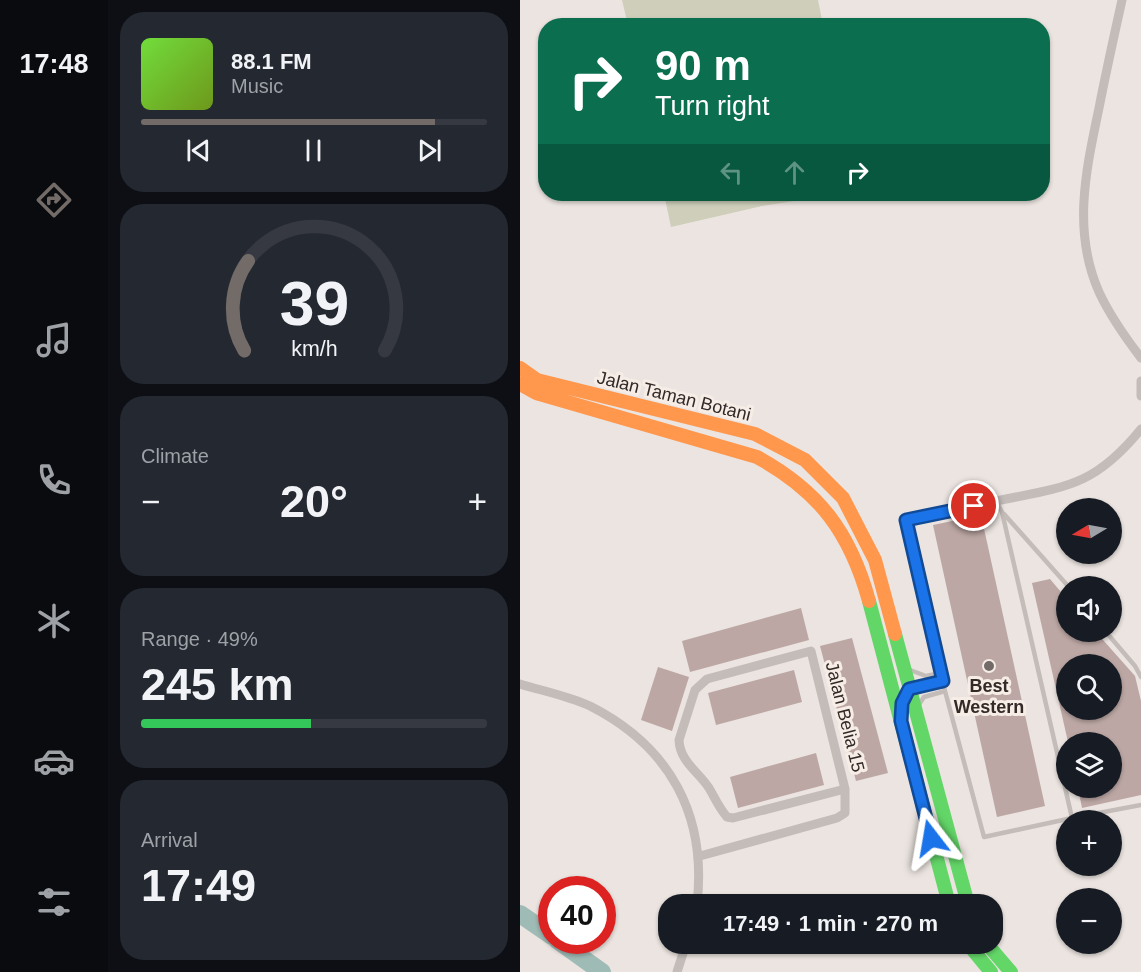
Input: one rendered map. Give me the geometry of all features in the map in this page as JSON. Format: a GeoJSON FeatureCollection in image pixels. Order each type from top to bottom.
{"type":"FeatureCollection","features":[{"type":"Feature","properties":{"kind":"street"},"geometry":{"type":"LineString","coordinates":[[1122,0],[1087,163],[1082,214],[1088,261],[1098,291],[1112,319],[1141,358]]}},
{"type":"Feature","properties":{"kind":"street","name":"Jalan Taman Botani"},"geometry":{"type":"LineString","coordinates":[[520,368],[537,380],[754,434],[805,459],[843,498],[861,528],[875,560],[915,716],[965,894]]}},
{"type":"Feature","properties":{"kind":"street"},"geometry":{"type":"LineString","coordinates":[[1141,381],[1141,396]]}},
{"type":"Feature","properties":{"kind":"street","name":"Jalan Taman Botani"},"geometry":{"type":"LineString","coordinates":[[520,384],[536,393],[757,457],[786,473],[809,491],[837,525],[859,570],[946,894]]}},
{"type":"Feature","properties":{"kind":"street"},"geometry":{"type":"LineString","coordinates":[[996,501],[1077,483],[1098,472],[1122,452],[1141,429]]}},
{"type":"Feature","properties":{"kind":"street","name":"Jalan Belia 15"},"geometry":{"type":"LineString","coordinates":[[700,856],[837,818],[845,813],[846,789],[811,651],[707,679],[698,684],[679,740],[679,748],[682,756],[708,786],[727,817],[733,818],[846,789]]}},
{"type":"Feature","properties":{"kind":"street"},"geometry":{"type":"LineString","coordinates":[[520,684],[588,705],[639,740],[676,783],[695,826],[700,856],[698,894]]}},
{"type":"Feature","properties":{"kind":"street"},"geometry":{"type":"LineString","coordinates":[[901,721],[902,703],[909,689]]}},
{"type":"Feature","properties":{"kind":"street"},"geometry":{"type":"LineString","coordinates":[[677,972],[683,954]]}},
{"type":"Feature","properties":{"kind":"street"},"geometry":{"type":"LineString","coordinates":[[976,954],[991,972]]}},
{"type":"Feature","properties":{"kind":"street"},"geometry":{"type":"LineString","coordinates":[[996,954],[1011,972]]}},
{"type":"Feature","properties":{"kind":"lane"},"geometry":{"type":"LineString","coordinates":[[1056,821],[984,837],[945,691],[906,520],[996,501],[1002,512],[1059,576]]}},
{"type":"Feature","properties":{"kind":"lane"},"geometry":{"type":"LineString","coordinates":[[1002,512],[1070,810]]}},
{"type":"Feature","properties":{"kind":"lane"},"geometry":{"type":"LineString","coordinates":[[1115,642],[1135,666],[1141,677]]}},
{"type":"Feature","properties":{"kind":"lane"},"geometry":{"type":"LineString","coordinates":[[903,664],[918,675],[941,673]]}},
{"type":"Feature","properties":{"kind":"lane"},"geometry":{"type":"LineString","coordinates":[[909,689],[943,681]]}},
{"type":"Feature","properties":{"kind":"lane"},"geometry":{"type":"LineString","coordinates":[[915,716],[924,697],[945,691]]}},
{"type":"Feature","properties":{"kind":"lane"},"geometry":{"type":"LineString","coordinates":[[1118,810],[1141,806]]}},
{"type":"Feature","properties":{"kind":"green space"},"geometry":{"type":"Polygon","coordinates":[[[622,0],[818,0],[822,18],[626,18],[622,0]]]}},
{"type":"Feature","properties":{"kind":"green space"},"geometry":{"type":"Polygon","coordinates":[[[665,201],[794,201],[762,206],[671,227],[665,201]]]}},
{"type":"Feature","properties":{"kind":"building","name":"Best Western"},"geometry":{"type":"Polygon","coordinates":[[[981,515],[1045,806],[997,817],[933,525],[981,515]]]}},
{"type":"Feature","properties":{"kind":"building"},"geometry":{"type":"Polygon","coordinates":[[[1050,579],[1056,586],[1056,642],[1105,642],[1116,654],[1056,654],[1056,689],[1032,583],[1050,579]]]}},
{"type":"Feature","properties":{"kind":"building"},"geometry":{"type":"Polygon","coordinates":[[[801,608],[809,640],[690,672],[682,641],[801,608]]]}},
{"type":"Feature","properties":{"kind":"building"},"geometry":{"type":"Polygon","coordinates":[[[852,638],[888,773],[856,781],[820,646],[852,638]]]}},
{"type":"Feature","properties":{"kind":"building"},"geometry":{"type":"Polygon","coordinates":[[[1122,661],[1135,676],[1141,701],[1141,795],[1082,808],[1080,798],[1122,798],[1122,732],[1066,732],[1063,720],[1122,720],[1122,661]]]}},
{"type":"Feature","properties":{"kind":"building"},"geometry":{"type":"Polygon","coordinates":[[[658,667],[689,677],[672,731],[641,720],[658,667]]]}},
{"type":"Feature","properties":{"kind":"building"},"geometry":{"type":"Polygon","coordinates":[[[794,670],[802,702],[716,725],[708,693],[794,670]]]}},
{"type":"Feature","properties":{"kind":"building"},"geometry":{"type":"Polygon","coordinates":[[[816,753],[824,785],[738,808],[730,777],[816,753]]]}},
{"type":"Feature","properties":{"kind":"waterway"},"geometry":{"type":"LineString","coordinates":[[520,914],[538,926]]}},
{"type":"Feature","properties":{"kind":"waterway"},"geometry":{"type":"LineString","coordinates":[[577,954],[602,972]]}},
{"type":"Feature","properties":{"kind":"traffic: fast"},"geometry":{"type":"LineString","coordinates":[[869,601],[946,894]]}},
{"type":"Feature","properties":{"kind":"traffic: fast"},"geometry":{"type":"LineString","coordinates":[[895,634],[965,894]]}},
{"type":"Feature","properties":{"kind":"traffic: fast"},"geometry":{"type":"LineString","coordinates":[[976,954],[991,972]]}},
{"type":"Feature","properties":{"kind":"traffic: fast"},"geometry":{"type":"LineString","coordinates":[[996,954],[1011,972]]}},
{"type":"Feature","properties":{"kind":"traffic: slow"},"geometry":{"type":"LineString","coordinates":[[520,368],[537,380],[755,434],[805,460],[843,498],[875,560],[895,634]]}},
{"type":"Feature","properties":{"kind":"traffic: slow"},"geometry":{"type":"LineString","coordinates":[[520,384],[536,393],[757,457],[779,470],[815,499],[842,534],[861,576],[869,601]]}},
{"type":"Feature","properties":{"kind":"place","name":"Best Western"},"geometry":{"type":"Point","coordinates":[989,666]}},
{"type":"Feature","properties":{"kind":"route"},"geometry":{"type":"LineString","coordinates":[[931,838],[901,721],[902,703],[909,689],[943,681],[906,520],[974,506]]}}]}
